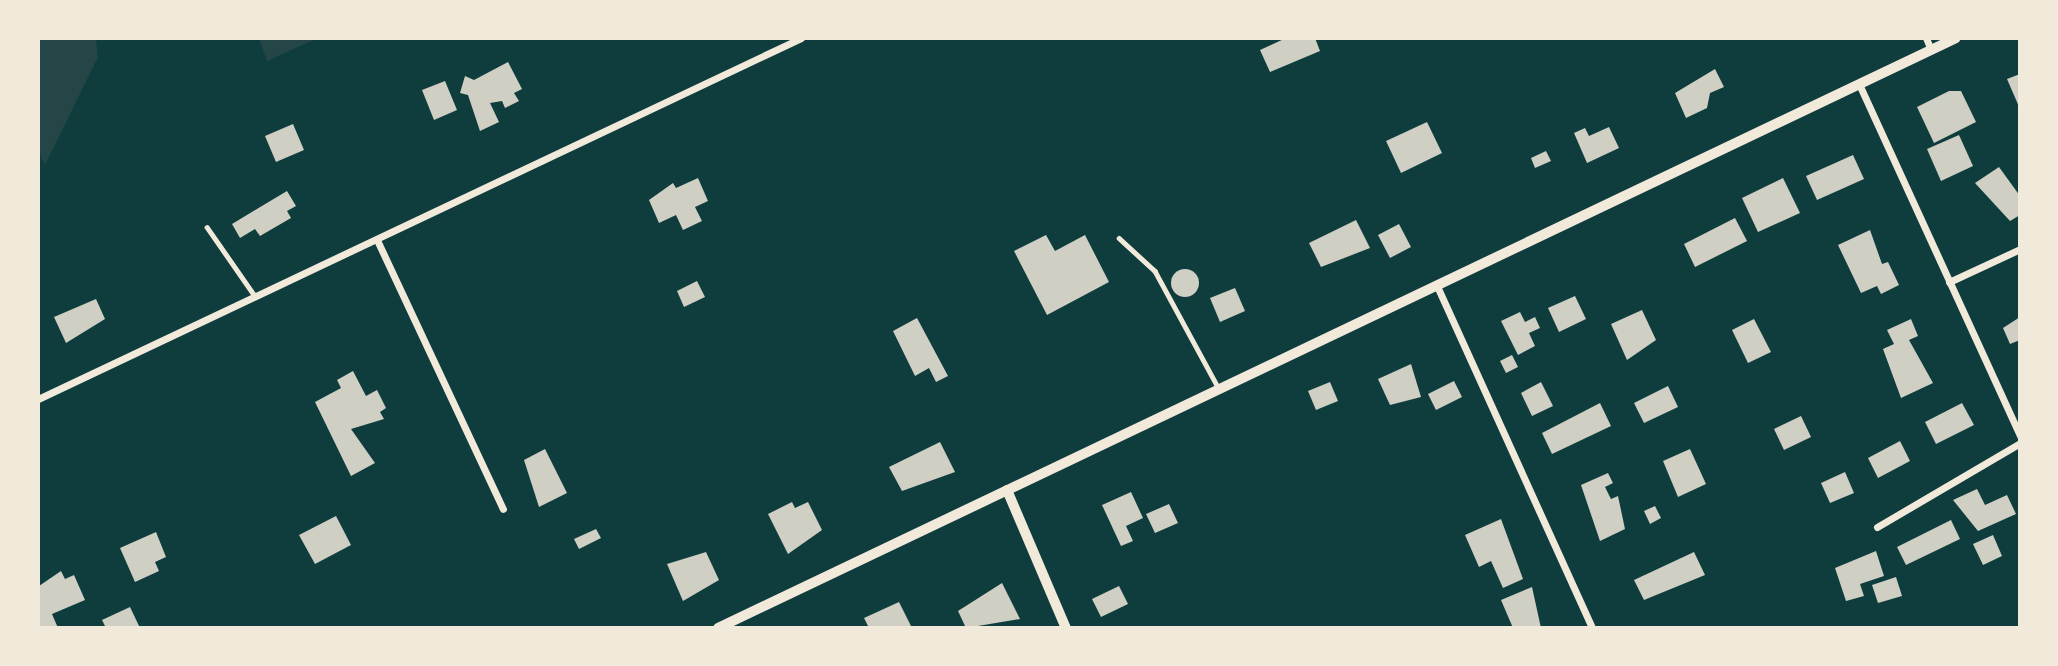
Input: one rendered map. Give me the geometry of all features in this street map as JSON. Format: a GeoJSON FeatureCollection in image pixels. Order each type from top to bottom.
{"type":"FeatureCollection","features":[{"type":"Feature","properties":{"kind":"street"},"geometry":{"type":"LineString","coordinates":[[38,400],[801,38]]}},
{"type":"Feature","properties":{"kind":"street"},"geometry":{"type":"LineString","coordinates":[[1926,38],[1931,50]]}},
{"type":"Feature","properties":{"kind":"street"},"geometry":{"type":"LineString","coordinates":[[718,628],[1956,38]]}},
{"type":"Feature","properties":{"kind":"street"},"geometry":{"type":"LineString","coordinates":[[1859,84],[2020,436]]}},
{"type":"Feature","properties":{"kind":"street"},"geometry":{"type":"LineString","coordinates":[[377,240],[503,509]]}},
{"type":"Feature","properties":{"kind":"street"},"geometry":{"type":"LineString","coordinates":[[1949,282],[2020,250]]}},
{"type":"Feature","properties":{"kind":"street"},"geometry":{"type":"LineString","coordinates":[[1437,286],[1592,628]]}},
{"type":"Feature","properties":{"kind":"street"},"geometry":{"type":"LineString","coordinates":[[1877,527],[2020,443]]}},
{"type":"Feature","properties":{"kind":"street"},"geometry":{"type":"LineString","coordinates":[[1007,491],[1066,628]]}},
{"type":"Feature","properties":{"kind":"lane"},"geometry":{"type":"LineString","coordinates":[[207,227],[256,297]]}},
{"type":"Feature","properties":{"kind":"lane"},"geometry":{"type":"LineString","coordinates":[[1119,239],[1155,271],[1219,390]]}},
{"type":"Feature","properties":{"kind":"shaded area"},"geometry":{"type":"Polygon","coordinates":[[[259,38],[316,38],[316,39],[267,61],[259,38]]]}},
{"type":"Feature","properties":{"kind":"shaded area"},"geometry":{"type":"Polygon","coordinates":[[[38,39],[96,39],[98,57],[45,165],[38,151],[38,39]]]}},
{"type":"Feature","properties":{"kind":"building"},"geometry":{"type":"Polygon","coordinates":[[[1286,38],[1315,38],[1320,51],[1270,72],[1260,50],[1286,38]]]}},
{"type":"Feature","properties":{"kind":"building"},"geometry":{"type":"Polygon","coordinates":[[[508,62],[522,89],[514,93],[519,101],[505,108],[502,101],[490,103],[499,122],[480,131],[468,95],[460,93],[465,76],[474,80],[508,62]]]}},
{"type":"Feature","properties":{"kind":"building"},"geometry":{"type":"Polygon","coordinates":[[[1715,69],[1724,87],[1710,93],[1707,108],[1686,118],[1675,93],[1715,69]]]}},
{"type":"Feature","properties":{"kind":"building"},"geometry":{"type":"Polygon","coordinates":[[[2020,74],[2020,109],[2007,79],[2020,74]]]}},
{"type":"Feature","properties":{"kind":"building"},"geometry":{"type":"Polygon","coordinates":[[[445,81],[457,110],[434,120],[422,90],[445,81]]]}},
{"type":"Feature","properties":{"kind":"building"},"geometry":{"type":"Polygon","coordinates":[[[1949,91],[1961,91],[1976,122],[1934,143],[1917,107],[1949,91]]]}},
{"type":"Feature","properties":{"kind":"building"},"geometry":{"type":"Polygon","coordinates":[[[1427,122],[1442,153],[1401,173],[1386,141],[1427,122]]]}},
{"type":"Feature","properties":{"kind":"building"},"geometry":{"type":"Polygon","coordinates":[[[293,124],[304,150],[276,162],[265,136],[293,124]]]}},
{"type":"Feature","properties":{"kind":"building"},"geometry":{"type":"Polygon","coordinates":[[[1609,127],[1619,148],[1587,163],[1574,133],[1585,128],[1589,136],[1609,127]]]}},
{"type":"Feature","properties":{"kind":"building"},"geometry":{"type":"Polygon","coordinates":[[[1959,135],[1973,166],[1941,181],[1927,149],[1959,135]]]}},
{"type":"Feature","properties":{"kind":"building"},"geometry":{"type":"Polygon","coordinates":[[[1546,151],[1551,161],[1535,168],[1531,158],[1546,151]]]}},
{"type":"Feature","properties":{"kind":"building"},"geometry":{"type":"Polygon","coordinates":[[[1853,155],[1864,179],[1817,200],[1806,176],[1853,155]]]}},
{"type":"Feature","properties":{"kind":"building"},"geometry":{"type":"Polygon","coordinates":[[[1999,167],[2020,196],[2020,215],[2010,221],[1975,183],[1999,167]]]}},
{"type":"Feature","properties":{"kind":"building"},"geometry":{"type":"Polygon","coordinates":[[[698,178],[708,201],[695,207],[702,221],[683,230],[676,215],[659,223],[649,200],[673,183],[676,188],[698,178]]]}},
{"type":"Feature","properties":{"kind":"building"},"geometry":{"type":"Polygon","coordinates":[[[1783,178],[1800,213],[1758,232],[1742,198],[1783,178]]]}},
{"type":"Feature","properties":{"kind":"building"},"geometry":{"type":"Polygon","coordinates":[[[287,191],[296,206],[287,211],[291,218],[260,236],[255,229],[240,238],[232,224],[287,191]]]}},
{"type":"Feature","properties":{"kind":"building"},"geometry":{"type":"Polygon","coordinates":[[[1735,218],[1747,241],[1695,267],[1684,244],[1735,218]]]}},
{"type":"Feature","properties":{"kind":"building"},"geometry":{"type":"Polygon","coordinates":[[[1356,220],[1370,248],[1321,267],[1309,243],[1356,220]]]}},
{"type":"Feature","properties":{"kind":"building"},"geometry":{"type":"Polygon","coordinates":[[[1399,224],[1411,247],[1390,258],[1378,235],[1399,224]]]}},
{"type":"Feature","properties":{"kind":"building"},"geometry":{"type":"Polygon","coordinates":[[[1870,230],[1882,264],[1888,262],[1899,285],[1881,294],[1877,286],[1861,293],[1838,245],[1870,230]]]}},
{"type":"Feature","properties":{"kind":"building"},"geometry":{"type":"Polygon","coordinates":[[[1046,235],[1055,251],[1085,235],[1109,282],[1047,315],[1014,251],[1046,235]]]}},
{"type":"Feature","properties":{"kind":"building"},"geometry":{"type":"Polygon","coordinates":[[[1185,269],[1195,273],[1199,283],[1195,293],[1185,297],[1175,293],[1171,283],[1175,273],[1185,269]]]}},
{"type":"Feature","properties":{"kind":"building"},"geometry":{"type":"Polygon","coordinates":[[[697,281],[705,297],[684,307],[677,291],[697,281]]]}},
{"type":"Feature","properties":{"kind":"building"},"geometry":{"type":"Polygon","coordinates":[[[1235,288],[1245,311],[1220,322],[1210,298],[1235,288]]]}},
{"type":"Feature","properties":{"kind":"building"},"geometry":{"type":"Polygon","coordinates":[[[1575,296],[1586,319],[1559,332],[1548,308],[1575,296]]]}},
{"type":"Feature","properties":{"kind":"building"},"geometry":{"type":"Polygon","coordinates":[[[96,299],[105,319],[66,343],[54,317],[96,299]]]}},
{"type":"Feature","properties":{"kind":"building"},"geometry":{"type":"Polygon","coordinates":[[[1642,310],[1656,340],[1627,360],[1611,324],[1642,310]]]}},
{"type":"Feature","properties":{"kind":"building"},"geometry":{"type":"Polygon","coordinates":[[[1520,312],[1525,322],[1535,317],[1540,328],[1529,333],[1535,346],[1518,355],[1501,321],[1520,312]]]}},
{"type":"Feature","properties":{"kind":"building"},"geometry":{"type":"Polygon","coordinates":[[[2020,317],[2020,340],[2010,344],[2003,328],[2020,317]]]}},
{"type":"Feature","properties":{"kind":"building"},"geometry":{"type":"Polygon","coordinates":[[[917,318],[948,376],[936,382],[929,368],[915,376],[893,331],[917,318]]]}},
{"type":"Feature","properties":{"kind":"building"},"geometry":{"type":"Polygon","coordinates":[[[1754,319],[1771,352],[1748,363],[1732,330],[1754,319]]]}},
{"type":"Feature","properties":{"kind":"building"},"geometry":{"type":"Polygon","coordinates":[[[1911,319],[1918,336],[1909,340],[1933,383],[1901,398],[1883,349],[1894,344],[1887,330],[1911,319]]]}},
{"type":"Feature","properties":{"kind":"building"},"geometry":{"type":"Polygon","coordinates":[[[1512,355],[1518,367],[1506,373],[1500,361],[1512,355]]]}},
{"type":"Feature","properties":{"kind":"building"},"geometry":{"type":"Polygon","coordinates":[[[1411,364],[1421,397],[1390,405],[1378,379],[1411,364]]]}},
{"type":"Feature","properties":{"kind":"building"},"geometry":{"type":"Polygon","coordinates":[[[353,371],[366,396],[377,390],[386,408],[380,412],[384,419],[351,429],[375,463],[351,476],[315,402],[341,388],[337,380],[353,371]]]}},
{"type":"Feature","properties":{"kind":"building"},"geometry":{"type":"Polygon","coordinates":[[[1454,381],[1462,397],[1436,410],[1428,394],[1454,381]]]}},
{"type":"Feature","properties":{"kind":"building"},"geometry":{"type":"Polygon","coordinates":[[[1330,382],[1338,401],[1316,410],[1308,391],[1330,382]]]}},
{"type":"Feature","properties":{"kind":"building"},"geometry":{"type":"Polygon","coordinates":[[[1541,382],[1553,406],[1532,416],[1521,393],[1541,382]]]}},
{"type":"Feature","properties":{"kind":"building"},"geometry":{"type":"Polygon","coordinates":[[[1668,386],[1678,407],[1644,423],[1634,403],[1668,386]]]}},
{"type":"Feature","properties":{"kind":"building"},"geometry":{"type":"Polygon","coordinates":[[[1600,403],[1611,426],[1552,454],[1542,433],[1600,403]]]}},
{"type":"Feature","properties":{"kind":"building"},"geometry":{"type":"Polygon","coordinates":[[[1962,403],[1974,425],[1936,444],[1925,422],[1962,403]]]}},
{"type":"Feature","properties":{"kind":"building"},"geometry":{"type":"Polygon","coordinates":[[[1801,416],[1811,437],[1784,450],[1774,429],[1801,416]]]}},
{"type":"Feature","properties":{"kind":"building"},"geometry":{"type":"Polygon","coordinates":[[[1900,441],[1910,461],[1878,478],[1868,458],[1900,441]]]}},
{"type":"Feature","properties":{"kind":"building"},"geometry":{"type":"Polygon","coordinates":[[[940,442],[955,472],[902,491],[889,467],[940,442]]]}},
{"type":"Feature","properties":{"kind":"building"},"geometry":{"type":"Polygon","coordinates":[[[545,449],[567,493],[539,507],[524,460],[545,449]]]}},
{"type":"Feature","properties":{"kind":"building"},"geometry":{"type":"Polygon","coordinates":[[[1690,449],[1706,484],[1678,497],[1663,461],[1690,449]]]}},
{"type":"Feature","properties":{"kind":"building"},"geometry":{"type":"Polygon","coordinates":[[[1845,472],[1854,493],[1830,503],[1821,483],[1845,472]]]}},
{"type":"Feature","properties":{"kind":"building"},"geometry":{"type":"Polygon","coordinates":[[[1608,473],[1613,483],[1605,487],[1611,499],[1618,496],[1625,529],[1600,541],[1581,485],[1608,473]]]}},
{"type":"Feature","properties":{"kind":"building"},"geometry":{"type":"Polygon","coordinates":[[[1977,489],[1985,505],[2007,495],[2016,514],[1978,531],[1953,500],[1977,489]]]}},
{"type":"Feature","properties":{"kind":"building"},"geometry":{"type":"Polygon","coordinates":[[[1131,492],[1143,518],[1126,526],[1133,541],[1121,546],[1102,505],[1131,492]]]}},
{"type":"Feature","properties":{"kind":"building"},"geometry":{"type":"Polygon","coordinates":[[[792,502],[795,508],[808,502],[822,530],[788,554],[768,514],[792,502]]]}},
{"type":"Feature","properties":{"kind":"building"},"geometry":{"type":"Polygon","coordinates":[[[1169,504],[1178,523],[1155,533],[1146,514],[1169,504]]]}},
{"type":"Feature","properties":{"kind":"building"},"geometry":{"type":"Polygon","coordinates":[[[1655,506],[1661,518],[1650,524],[1644,511],[1655,506]]]}},
{"type":"Feature","properties":{"kind":"building"},"geometry":{"type":"Polygon","coordinates":[[[336,516],[351,545],[315,564],[299,535],[336,516]]]}},
{"type":"Feature","properties":{"kind":"building"},"geometry":{"type":"Polygon","coordinates":[[[1501,519],[1523,579],[1503,588],[1491,561],[1479,567],[1465,535],[1501,519]]]}},
{"type":"Feature","properties":{"kind":"building"},"geometry":{"type":"Polygon","coordinates":[[[1951,520],[1960,539],[1906,565],[1897,547],[1951,520]]]}},
{"type":"Feature","properties":{"kind":"building"},"geometry":{"type":"Polygon","coordinates":[[[596,529],[601,538],[579,549],[574,539],[596,529]]]}},
{"type":"Feature","properties":{"kind":"building"},"geometry":{"type":"Polygon","coordinates":[[[156,532],[166,557],[155,562],[159,571],[135,582],[120,548],[156,532]]]}},
{"type":"Feature","properties":{"kind":"building"},"geometry":{"type":"Polygon","coordinates":[[[1993,535],[2002,556],[1983,565],[1973,544],[1993,535]]]}},
{"type":"Feature","properties":{"kind":"building"},"geometry":{"type":"Polygon","coordinates":[[[1876,551],[1884,576],[1860,584],[1864,596],[1846,601],[1835,568],[1876,551]]]}},
{"type":"Feature","properties":{"kind":"building"},"geometry":{"type":"Polygon","coordinates":[[[706,552],[719,580],[683,601],[667,564],[706,552]]]}},
{"type":"Feature","properties":{"kind":"building"},"geometry":{"type":"Polygon","coordinates":[[[1694,552],[1705,575],[1644,600],[1634,580],[1694,552]]]}},
{"type":"Feature","properties":{"kind":"building"},"geometry":{"type":"Polygon","coordinates":[[[61,571],[65,579],[74,575],[85,600],[52,614],[58,628],[38,628],[39,586],[61,571]]]}},
{"type":"Feature","properties":{"kind":"building"},"geometry":{"type":"Polygon","coordinates":[[[1896,577],[1902,596],[1878,603],[1872,585],[1896,577]]]}},
{"type":"Feature","properties":{"kind":"building"},"geometry":{"type":"Polygon","coordinates":[[[1002,583],[1020,619],[966,628],[958,611],[1002,583]]]}},
{"type":"Feature","properties":{"kind":"building"},"geometry":{"type":"Polygon","coordinates":[[[1119,586],[1128,604],[1101,617],[1092,599],[1119,586]]]}},
{"type":"Feature","properties":{"kind":"building"},"geometry":{"type":"Polygon","coordinates":[[[1532,587],[1541,628],[1513,628],[1501,600],[1532,587]]]}},
{"type":"Feature","properties":{"kind":"building"},"geometry":{"type":"Polygon","coordinates":[[[899,602],[912,628],[869,628],[864,618],[899,602]]]}},
{"type":"Feature","properties":{"kind":"building"},"geometry":{"type":"Polygon","coordinates":[[[130,607],[140,628],[106,628],[102,620],[130,607]]]}}]}
